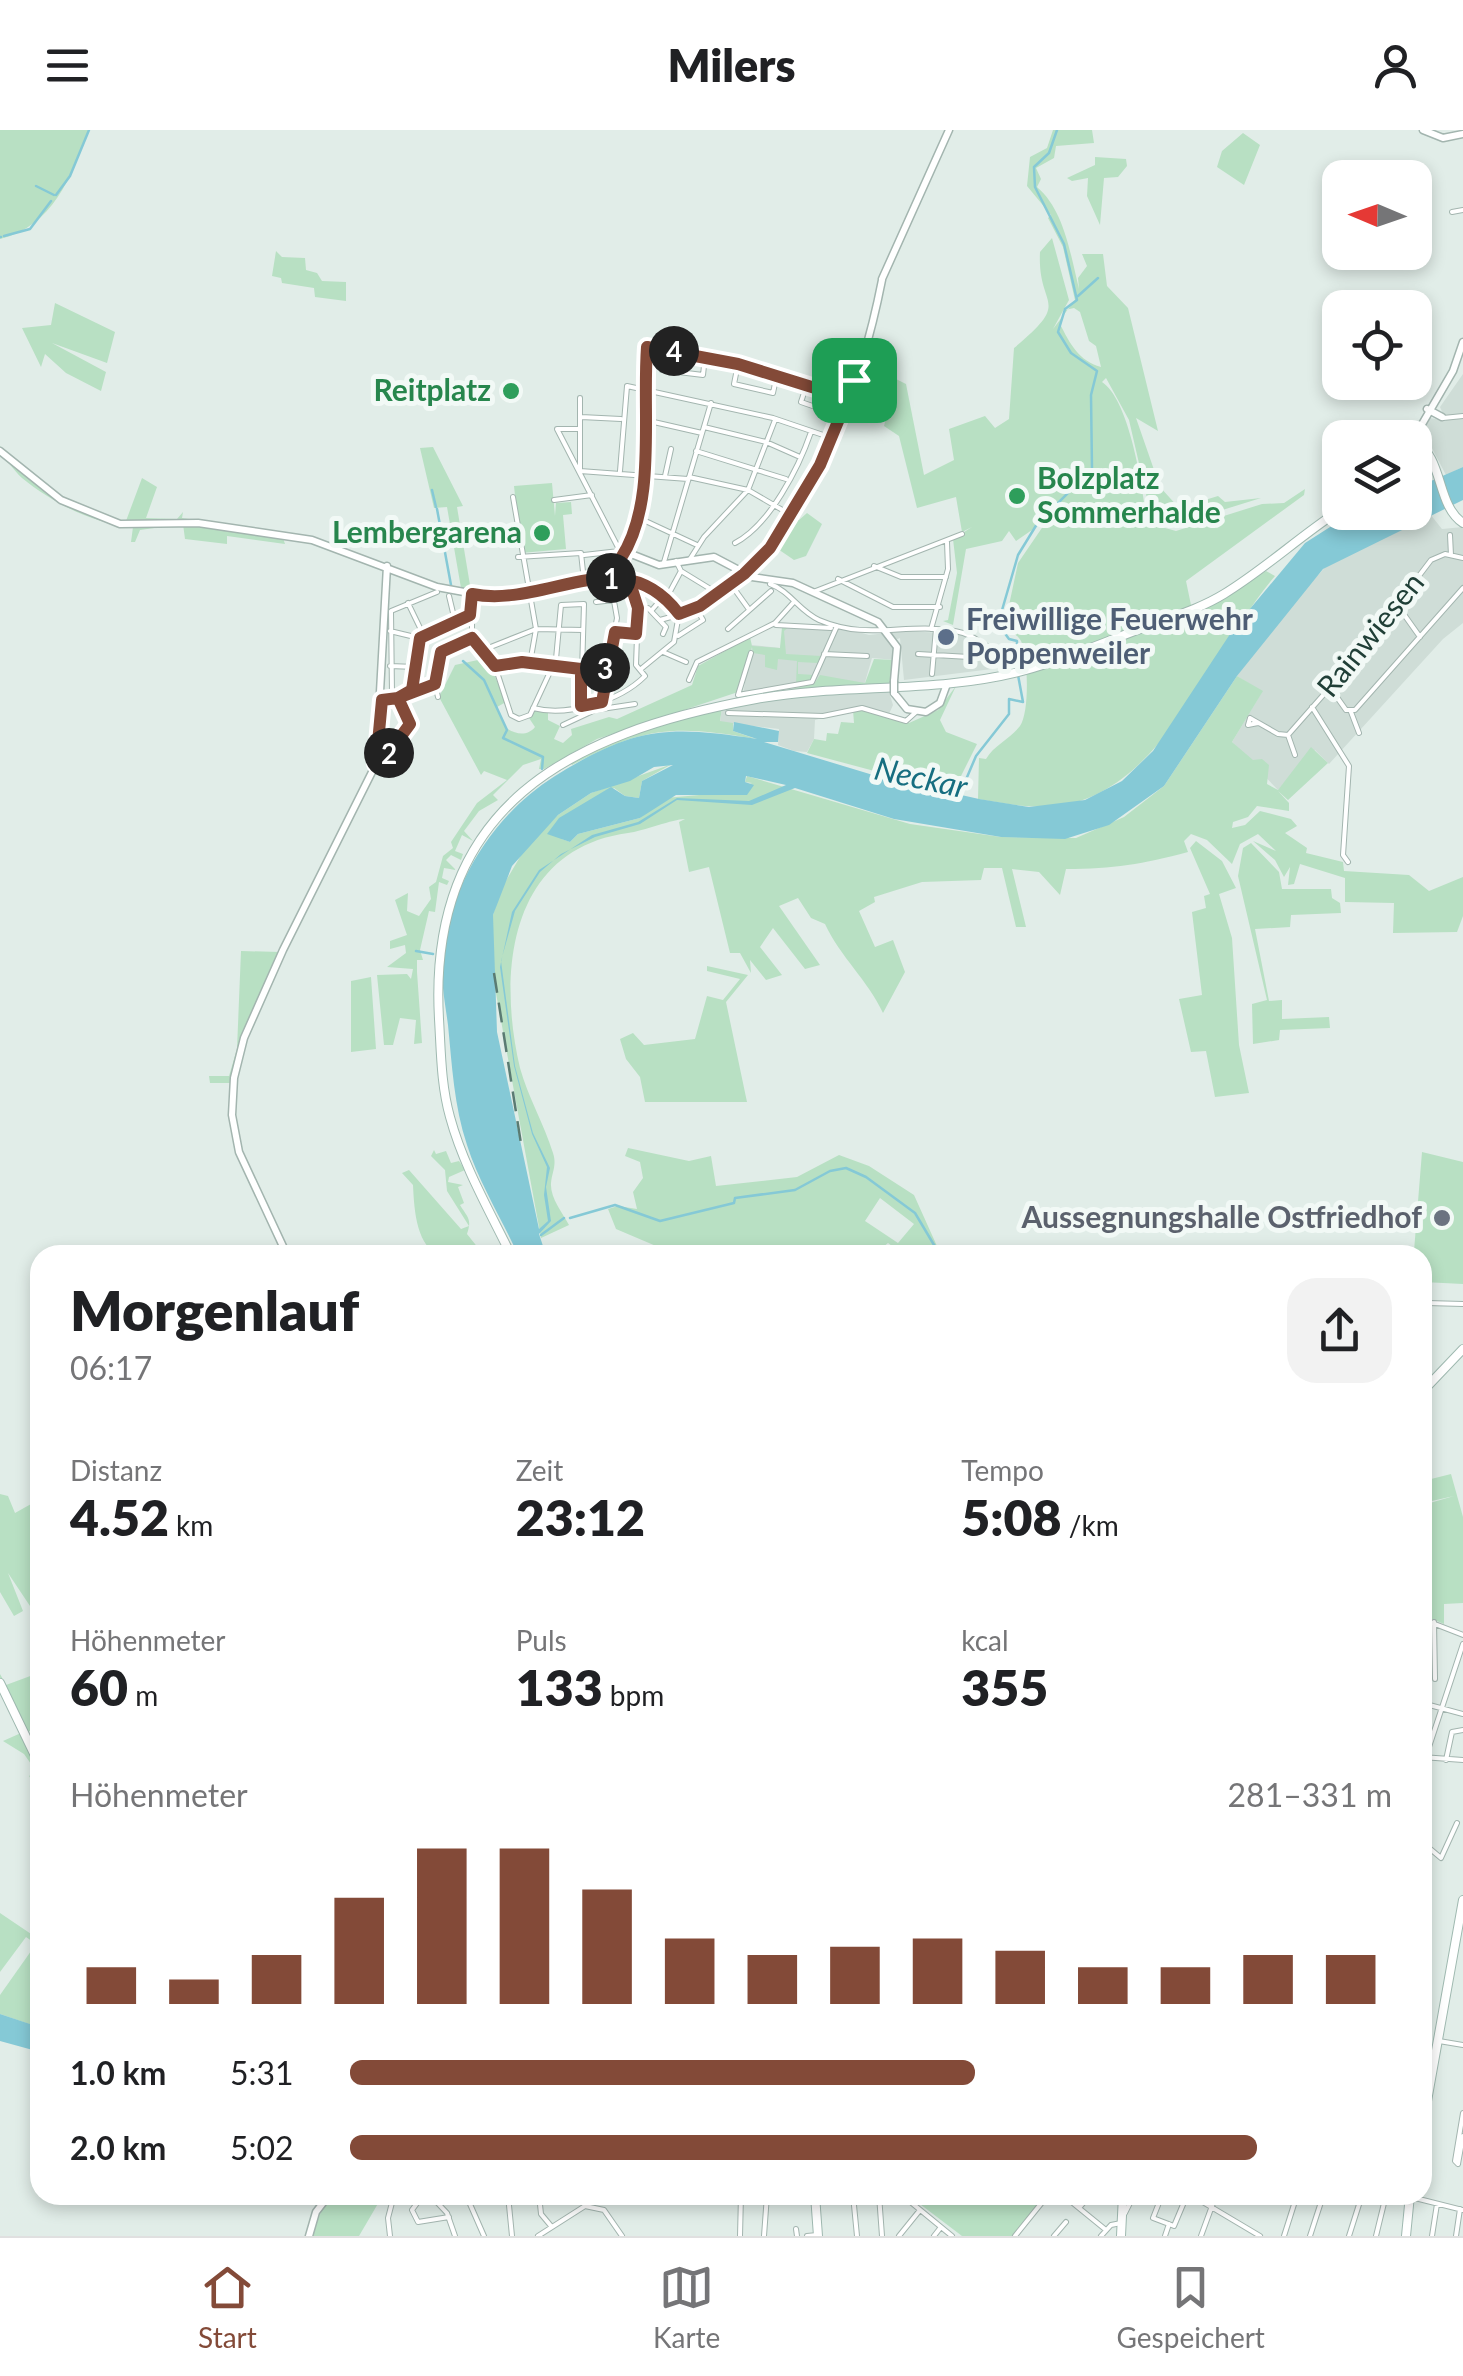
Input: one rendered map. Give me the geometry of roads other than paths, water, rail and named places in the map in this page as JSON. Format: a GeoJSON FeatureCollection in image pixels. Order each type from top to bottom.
{"type":"FeatureCollection","features":[{"type":"Feature","properties":{"kind":"main road"},"geometry":{"type":"LineString","coordinates":[[1432,464],[1450,508],[1463,523]]}},
{"type":"Feature","properties":{"kind":"main road"},"geometry":{"type":"LineString","coordinates":[[506,1245],[466,1162],[449,1114],[439,1029],[440,938],[458,878],[478,841],[526,789],[583,751],[640,728],[754,700],[931,686],[1026,670],[1213,601],[1322,523]]}},
{"type":"Feature","properties":{"kind":"main road"},"geometry":{"type":"LineString","coordinates":[[1432,1382],[1463,1349]]}},
{"type":"Feature","properties":{"kind":"main road"},"geometry":{"type":"LineString","coordinates":[[0,1683],[30,1745]]}},
{"type":"Feature","properties":{"kind":"main road"},"geometry":{"type":"LineString","coordinates":[[1432,2076],[1444,2042],[1441,2028],[1463,1900]]}},
{"type":"Feature","properties":{"kind":"main road"},"geometry":{"type":"LineString","coordinates":[[816,2205],[818,2236]]}},
{"type":"Feature","properties":{"kind":"main road"},"geometry":{"type":"LineString","coordinates":[[1121,2236],[1123,2205]]}},
{"type":"Feature","properties":{"kind":"main road"},"geometry":{"type":"LineString","coordinates":[[1406,2236],[1408,2205]]}},
{"type":"Feature","properties":{"kind":"street"},"geometry":{"type":"LineString","coordinates":[[660,620],[696,608],[744,574],[770,548],[791,515],[832,438],[854,380],[882,280],[948,130]]}},
{"type":"Feature","properties":{"kind":"street"},"geometry":{"type":"LineString","coordinates":[[1422,130],[1443,138],[1463,134]]}},
{"type":"Feature","properties":{"kind":"street"},"geometry":{"type":"LineString","coordinates":[[1452,212],[1463,210]]}},
{"type":"Feature","properties":{"kind":"street"},"geometry":{"type":"LineString","coordinates":[[1424,420],[1453,371],[1463,342]]}},
{"type":"Feature","properties":{"kind":"street"},"geometry":{"type":"LineString","coordinates":[[623,552],[639,518],[647,347],[778,374],[847,398]]}},
{"type":"Feature","properties":{"kind":"street"},"geometry":{"type":"LineString","coordinates":[[664,349],[662,370],[702,375],[705,357]]}},
{"type":"Feature","properties":{"kind":"street"},"geometry":{"type":"LineString","coordinates":[[738,364],[734,384],[773,393],[778,374]]}},
{"type":"Feature","properties":{"kind":"street"},"geometry":{"type":"LineString","coordinates":[[807,384],[801,402],[828,411],[834,393]]}},
{"type":"Feature","properties":{"kind":"street"},"geometry":{"type":"LineString","coordinates":[[620,471],[627,386],[776,419],[832,438]]}},
{"type":"Feature","properties":{"kind":"street"},"geometry":{"type":"LineString","coordinates":[[580,398],[580,471]]}},
{"type":"Feature","properties":{"kind":"street"},"geometry":{"type":"LineString","coordinates":[[665,564],[711,403]]}},
{"type":"Feature","properties":{"kind":"street"},"geometry":{"type":"LineString","coordinates":[[1433,410],[1463,416]]}},
{"type":"Feature","properties":{"kind":"street"},"geometry":{"type":"LineString","coordinates":[[580,417],[622,419]]}},
{"type":"Feature","properties":{"kind":"street"},"geometry":{"type":"LineString","coordinates":[[690,559],[697,545],[748,490],[776,419]]}},
{"type":"Feature","properties":{"kind":"street"},"geometry":{"type":"LineString","coordinates":[[645,420],[766,442],[800,458]]}},
{"type":"Feature","properties":{"kind":"street"},"geometry":{"type":"LineString","coordinates":[[563,725],[643,678],[636,666],[638,608],[626,578],[623,552],[557,429],[580,429]]}},
{"type":"Feature","properties":{"kind":"street"},"geometry":{"type":"LineString","coordinates":[[735,543],[749,536],[775,505],[812,431]]}},
{"type":"Feature","properties":{"kind":"street"},"geometry":{"type":"LineString","coordinates":[[666,476],[671,449]]}},
{"type":"Feature","properties":{"kind":"street"},"geometry":{"type":"LineString","coordinates":[[0,451],[18,469],[76,508],[113,523],[198,523],[312,540],[452,593],[496,597],[584,581],[626,578],[665,597],[679,614],[678,636]]}},
{"type":"Feature","properties":{"kind":"street"},"geometry":{"type":"LineString","coordinates":[[696,451],[757,466],[786,479]]}},
{"type":"Feature","properties":{"kind":"street"},"geometry":{"type":"LineString","coordinates":[[580,471],[688,478],[748,490],[791,515]]}},
{"type":"Feature","properties":{"kind":"street"},"geometry":{"type":"LineString","coordinates":[[554,500],[592,495]]}},
{"type":"Feature","properties":{"kind":"street"},"geometry":{"type":"LineString","coordinates":[[513,497],[519,557],[536,629],[530,663]]}},
{"type":"Feature","properties":{"kind":"street"},"geometry":{"type":"LineString","coordinates":[[639,518],[697,545]]}},
{"type":"Feature","properties":{"kind":"street"},"geometry":{"type":"LineString","coordinates":[[813,592],[838,579],[962,534]]}},
{"type":"Feature","properties":{"kind":"street"},"geometry":{"type":"LineString","coordinates":[[1450,535],[1450,554]]}},
{"type":"Feature","properties":{"kind":"street"},"geometry":{"type":"LineString","coordinates":[[932,674],[933,629],[946,577],[946,540]]}},
{"type":"Feature","properties":{"kind":"street"},"geometry":{"type":"LineString","coordinates":[[519,557],[623,552],[665,564],[718,558],[744,574],[788,581],[875,620],[888,630],[898,651],[894,694],[904,707],[916,712],[929,711],[942,697],[944,684]]}},
{"type":"Feature","properties":{"kind":"street"},"geometry":{"type":"LineString","coordinates":[[582,554],[584,581]]}},
{"type":"Feature","properties":{"kind":"street","name":"Rainwiesen"},"geometry":{"type":"LineString","coordinates":[[1288,735],[1398,606],[1431,560],[1450,554],[1463,558]]}},
{"type":"Feature","properties":{"kind":"street"},"geometry":{"type":"LineString","coordinates":[[676,562],[681,572],[717,593]]}},
{"type":"Feature","properties":{"kind":"street"},"geometry":{"type":"LineString","coordinates":[[282,1245],[239,1152],[232,1115],[235,1070],[249,1027],[311,890],[376,764],[387,566]]}},
{"type":"Feature","properties":{"kind":"street"},"geometry":{"type":"LineString","coordinates":[[874,566],[900,577],[946,577]]}},
{"type":"Feature","properties":{"kind":"street"},"geometry":{"type":"LineString","coordinates":[[651,610],[681,572]]}},
{"type":"Feature","properties":{"kind":"street"},"geometry":{"type":"LineString","coordinates":[[601,705],[615,632],[610,578]]}},
{"type":"Feature","properties":{"kind":"street"},"geometry":{"type":"LineString","coordinates":[[838,579],[894,607],[940,607]]}},
{"type":"Feature","properties":{"kind":"street"},"geometry":{"type":"LineString","coordinates":[[730,584],[749,610]]}},
{"type":"Feature","properties":{"kind":"street"},"geometry":{"type":"LineString","coordinates":[[770,584],[784,590],[792,603],[815,618],[836,627]]}},
{"type":"Feature","properties":{"kind":"street"},"geometry":{"type":"LineString","coordinates":[[1351,712],[1463,588]]}},
{"type":"Feature","properties":{"kind":"street"},"geometry":{"type":"LineString","coordinates":[[728,629],[772,591]]}},
{"type":"Feature","properties":{"kind":"street"},"geometry":{"type":"LineString","coordinates":[[392,694],[391,611],[437,592]]}},
{"type":"Feature","properties":{"kind":"street"},"geometry":{"type":"LineString","coordinates":[[452,593],[454,621]]}},
{"type":"Feature","properties":{"kind":"street"},"geometry":{"type":"LineString","coordinates":[[469,595],[472,638],[495,666],[511,715],[524,718],[553,667],[561,605],[584,604],[581,706]]}},
{"type":"Feature","properties":{"kind":"street"},"geometry":{"type":"LineString","coordinates":[[596,602],[614,600]]}},
{"type":"Feature","properties":{"kind":"street"},"geometry":{"type":"LineString","coordinates":[[408,603],[418,616],[422,638],[412,690]]}},
{"type":"Feature","properties":{"kind":"street"},"geometry":{"type":"LineString","coordinates":[[690,680],[697,662],[771,625],[792,603]]}},
{"type":"Feature","properties":{"kind":"street"},"geometry":{"type":"LineString","coordinates":[[1398,606],[1420,638]]}},
{"type":"Feature","properties":{"kind":"street"},"geometry":{"type":"LineString","coordinates":[[638,608],[651,610],[666,626],[663,634]]}},
{"type":"Feature","properties":{"kind":"street"},"geometry":{"type":"LineString","coordinates":[[641,669],[703,620],[696,608]]}},
{"type":"Feature","properties":{"kind":"street"},"geometry":{"type":"LineString","coordinates":[[390,630],[422,638],[470,615]]}},
{"type":"Feature","properties":{"kind":"street"},"geometry":{"type":"LineString","coordinates":[[874,634],[879,627],[875,620]]}},
{"type":"Feature","properties":{"kind":"street"},"geometry":{"type":"LineString","coordinates":[[771,625],[836,627],[874,634],[933,629],[966,634],[993,653],[1015,657],[1032,651]]}},
{"type":"Feature","properties":{"kind":"street"},"geometry":{"type":"LineString","coordinates":[[752,653],[738,694],[812,682],[836,627]]}},
{"type":"Feature","properties":{"kind":"street"},"geometry":{"type":"LineString","coordinates":[[482,650],[536,629],[583,630]]}},
{"type":"Feature","properties":{"kind":"street"},"geometry":{"type":"LineString","coordinates":[[615,632],[636,634]]}},
{"type":"Feature","properties":{"kind":"street"},"geometry":{"type":"LineString","coordinates":[[438,697],[435,684],[441,652],[472,638]]}},
{"type":"Feature","properties":{"kind":"street"},"geometry":{"type":"LineString","coordinates":[[663,652],[686,662]]}},
{"type":"Feature","properties":{"kind":"street"},"geometry":{"type":"LineString","coordinates":[[824,654],[867,656]]}},
{"type":"Feature","properties":{"kind":"street"},"geometry":{"type":"LineString","coordinates":[[918,654],[969,657]]}},
{"type":"Feature","properties":{"kind":"street"},"geometry":{"type":"LineString","coordinates":[[495,666],[530,663],[581,669]]}},
{"type":"Feature","properties":{"kind":"street"},"geometry":{"type":"LineString","coordinates":[[390,666],[416,668]]}},
{"type":"Feature","properties":{"kind":"street"},"geometry":{"type":"LineString","coordinates":[[382,700],[435,684]]}},
{"type":"Feature","properties":{"kind":"street"},"geometry":{"type":"LineString","coordinates":[[931,686],[942,697]]}},
{"type":"Feature","properties":{"kind":"street"},"geometry":{"type":"LineString","coordinates":[[1329,686],[1351,712],[1359,733]]}},
{"type":"Feature","properties":{"kind":"street"},"geometry":{"type":"LineString","coordinates":[[376,764],[382,762],[410,724],[398,698]]}},
{"type":"Feature","properties":{"kind":"street"},"geometry":{"type":"LineString","coordinates":[[533,708],[549,711],[635,704]]}},
{"type":"Feature","properties":{"kind":"street"},"geometry":{"type":"LineString","coordinates":[[1312,707],[1349,766],[1343,855],[1348,862]]}},
{"type":"Feature","properties":{"kind":"street"},"geometry":{"type":"LineString","coordinates":[[728,712],[814,717],[862,708],[906,721],[916,712]]}},
{"type":"Feature","properties":{"kind":"street"},"geometry":{"type":"LineString","coordinates":[[1258,723],[1288,735],[1295,755]]}},
{"type":"Feature","properties":{"kind":"street"},"geometry":{"type":"LineString","coordinates":[[1432,1303],[1463,1304]]}},
{"type":"Feature","properties":{"kind":"street"},"geometry":{"type":"LineString","coordinates":[[1435,1679],[1434,1622],[1463,1635]]}},
{"type":"Feature","properties":{"kind":"street"},"geometry":{"type":"LineString","coordinates":[[1432,1735],[1463,1644]]}},
{"type":"Feature","properties":{"kind":"street"},"geometry":{"type":"LineString","coordinates":[[1432,1706],[1463,1714]]}},
{"type":"Feature","properties":{"kind":"street"},"geometry":{"type":"LineString","coordinates":[[1446,1760],[1452,1732],[1463,1730]]}},
{"type":"Feature","properties":{"kind":"street"},"geometry":{"type":"LineString","coordinates":[[1432,1758],[1463,1760]]}},
{"type":"Feature","properties":{"kind":"street"},"geometry":{"type":"LineString","coordinates":[[1432,1850],[1441,1858],[1457,1822]]}},
{"type":"Feature","properties":{"kind":"street"},"geometry":{"type":"LineString","coordinates":[[1444,2042],[1463,2045]]}},
{"type":"Feature","properties":{"kind":"street"},"geometry":{"type":"LineString","coordinates":[[1460,2165],[1454,2161],[1462,2135],[1463,2113]]}},
{"type":"Feature","properties":{"kind":"street"},"geometry":{"type":"LineString","coordinates":[[1432,2203],[1462,2209],[1456,2236]]}},
{"type":"Feature","properties":{"kind":"street"},"geometry":{"type":"LineString","coordinates":[[1432,2236],[1437,2204]]}},
{"type":"Feature","properties":{"kind":"street"},"geometry":{"type":"LineString","coordinates":[[309,2236],[321,2205]]}},
{"type":"Feature","properties":{"kind":"street"},"geometry":{"type":"LineString","coordinates":[[390,2236],[391,2205]]}},
{"type":"Feature","properties":{"kind":"street"},"geometry":{"type":"LineString","coordinates":[[417,2205],[412,2210],[418,2222],[449,2217]]}},
{"type":"Feature","properties":{"kind":"street"},"geometry":{"type":"LineString","coordinates":[[436,2205],[449,2217],[455,2236]]}},
{"type":"Feature","properties":{"kind":"street"},"geometry":{"type":"LineString","coordinates":[[470,2205],[484,2236]]}},
{"type":"Feature","properties":{"kind":"street"},"geometry":{"type":"LineString","coordinates":[[508,2205],[512,2236]]}},
{"type":"Feature","properties":{"kind":"street"},"geometry":{"type":"LineString","coordinates":[[540,2205],[540,2214],[552,2228]]}},
{"type":"Feature","properties":{"kind":"street"},"geometry":{"type":"LineString","coordinates":[[740,2236],[741,2205]]}},
{"type":"Feature","properties":{"kind":"street"},"geometry":{"type":"LineString","coordinates":[[764,2236],[766,2205]]}},
{"type":"Feature","properties":{"kind":"street"},"geometry":{"type":"LineString","coordinates":[[854,2205],[857,2236]]}},
{"type":"Feature","properties":{"kind":"street"},"geometry":{"type":"LineString","coordinates":[[880,2205],[882,2236]]}},
{"type":"Feature","properties":{"kind":"street"},"geometry":{"type":"LineString","coordinates":[[914,2205],[952,2236]]}},
{"type":"Feature","properties":{"kind":"street"},"geometry":{"type":"LineString","coordinates":[[1014,2236],[1040,2205]]}},
{"type":"Feature","properties":{"kind":"street"},"geometry":{"type":"LineString","coordinates":[[1075,2205],[1106,2230]]}},
{"type":"Feature","properties":{"kind":"street"},"geometry":{"type":"LineString","coordinates":[[1101,2236],[1122,2220],[1129,2205]]}},
{"type":"Feature","properties":{"kind":"street"},"geometry":{"type":"LineString","coordinates":[[1159,2205],[1154,2218],[1172,2225]]}},
{"type":"Feature","properties":{"kind":"street"},"geometry":{"type":"LineString","coordinates":[[1165,2236],[1183,2205]]}},
{"type":"Feature","properties":{"kind":"street"},"geometry":{"type":"LineString","coordinates":[[1201,2236],[1213,2205]]}},
{"type":"Feature","properties":{"kind":"street"},"geometry":{"type":"LineString","coordinates":[[1214,2205],[1260,2236]]}},
{"type":"Feature","properties":{"kind":"street"},"geometry":{"type":"LineString","coordinates":[[1284,2236],[1294,2205]]}},
{"type":"Feature","properties":{"kind":"street"},"geometry":{"type":"LineString","coordinates":[[1310,2236],[1320,2205]]}},
{"type":"Feature","properties":{"kind":"street"},"geometry":{"type":"LineString","coordinates":[[1350,2236],[1359,2205]]}},
{"type":"Feature","properties":{"kind":"street"},"geometry":{"type":"LineString","coordinates":[[1376,2236],[1384,2205]]}},
{"type":"Feature","properties":{"kind":"street"},"geometry":{"type":"LineString","coordinates":[[538,2236],[585,2206],[604,2210],[622,2236]]}},
{"type":"Feature","properties":{"kind":"street"},"geometry":{"type":"LineString","coordinates":[[899,2236],[920,2210]]}},
{"type":"Feature","properties":{"kind":"street"},"geometry":{"type":"LineString","coordinates":[[1054,2236],[1066,2222]]}},
{"type":"Feature","properties":{"kind":"street"},"geometry":{"type":"LineString","coordinates":[[934,2236],[941,2227]]}},
{"type":"Feature","properties":{"kind":"street"},"geometry":{"type":"LineString","coordinates":[[807,2236],[818,2236]]}},
{"type":"Feature","properties":{"kind":"water"},"geometry":{"type":"Polygon","coordinates":[[[1463,467],[1463,500],[1432,515],[1432,481],[1463,467]]]}},
{"type":"Feature","properties":{"kind":"water"},"geometry":{"type":"Polygon","coordinates":[[[1325,530],[1402,530],[1323,569],[1237,676],[1164,786],[1109,825],[1065,839],[1001,837],[894,819],[795,788],[752,805],[677,800],[640,824],[570,849],[592,835],[638,822],[677,798],[749,801],[786,785],[746,776],[745,782],[754,785],[747,795],[676,795],[640,818],[578,834],[570,842],[547,834],[559,818],[611,787],[625,796],[639,798],[642,781],[673,765],[654,767],[630,781],[591,793],[558,815],[512,866],[493,915],[497,1032],[539,1229],[548,1221],[544,1195],[547,1167],[532,1134],[514,1066],[501,962],[515,1066],[533,1133],[550,1168],[546,1187],[551,1221],[539,1234],[543,1245],[513,1245],[478,1173],[463,1130],[454,1085],[442,966],[447,930],[465,878],[512,810],[555,776],[630,739],[699,732],[757,739],[733,731],[734,722],[779,731],[778,742],[764,742],[873,775],[979,799],[1029,807],[1085,800],[1122,781],[1153,751],[1234,628],[1305,543],[1325,530]]]}},
{"type":"Feature","properties":{"kind":"water"},"geometry":{"type":"Polygon","coordinates":[[[554,860],[540,872],[515,911],[502,956],[512,912],[539,870],[554,860]]]}},
{"type":"Feature","properties":{"kind":"water"},"geometry":{"type":"Polygon","coordinates":[[[0,2014],[30,2024],[30,2049],[0,2041],[0,2014]]]}},
{"type":"Feature","properties":{"kind":"waterway"},"geometry":{"type":"LineString","coordinates":[[56,195],[70,176],[89,130]]}},
{"type":"Feature","properties":{"kind":"waterway"},"geometry":{"type":"LineString","coordinates":[[1016,668],[1017,641],[1009,639],[998,624],[1018,555],[1037,524],[1092,469],[1091,395],[1097,371],[1071,353],[1058,332],[1065,309],[1077,300],[1064,244],[1035,187],[1034,167],[1049,153],[1057,130]]}},
{"type":"Feature","properties":{"kind":"waterway"},"geometry":{"type":"LineString","coordinates":[[36,186],[54,195]]}},
{"type":"Feature","properties":{"kind":"waterway"},"geometry":{"type":"LineString","coordinates":[[4,236],[30,229],[51,201]]}},
{"type":"Feature","properties":{"kind":"waterway"},"geometry":{"type":"LineString","coordinates":[[1078,296],[1098,278]]}},
{"type":"Feature","properties":{"kind":"waterway"},"geometry":{"type":"LineString","coordinates":[[432,490],[436,507]]}},
{"type":"Feature","properties":{"kind":"waterway"},"geometry":{"type":"LineString","coordinates":[[437,509],[451,585]]}},
{"type":"Feature","properties":{"kind":"waterway"},"geometry":{"type":"LineString","coordinates":[[463,661],[484,680],[507,730],[503,738],[543,757],[542,769]]}},
{"type":"Feature","properties":{"kind":"waterway","name":"Neckar"},"geometry":{"type":"LineString","coordinates":[[959,796],[976,756],[1009,714],[1009,699],[1023,702],[1018,675]]}},
{"type":"Feature","properties":{"kind":"waterway"},"geometry":{"type":"LineString","coordinates":[[416,951],[433,954]]}},
{"type":"Feature","properties":{"kind":"waterway"},"geometry":{"type":"LineString","coordinates":[[570,1218],[615,1205],[660,1221],[734,1203],[735,1198],[795,1190],[830,1171],[846,1168],[866,1177],[915,1213],[934,1245]]}},
{"type":"Feature","properties":{"kind":"waterway"},"geometry":{"type":"LineString","coordinates":[[541,1235],[564,1218]]}},
{"type":"Feature","properties":{"kind":"railway"},"geometry":{"type":"LineString","coordinates":[[494,973],[522,1150]]}},
{"type":"Feature","properties":{"kind":"place","name":"Reitplatz"},"geometry":{"type":"Point","coordinates":[511,391]}},
{"type":"Feature","properties":{"kind":"place","name":"Bolzplatz Sommerhalde"},"geometry":{"type":"Point","coordinates":[1017,496]}},
{"type":"Feature","properties":{"kind":"place","name":"Lembergarena"},"geometry":{"type":"Point","coordinates":[542,533]}},
{"type":"Feature","properties":{"kind":"place","name":"Freiwillige Feuerwehr Poppenweiler"},"geometry":{"type":"Point","coordinates":[946,637]}},
{"type":"Feature","properties":{"kind":"place","name":"Aussegnungshalle Ostfriedhof"},"geometry":{"type":"Point","coordinates":[1442,1218]}}]}
